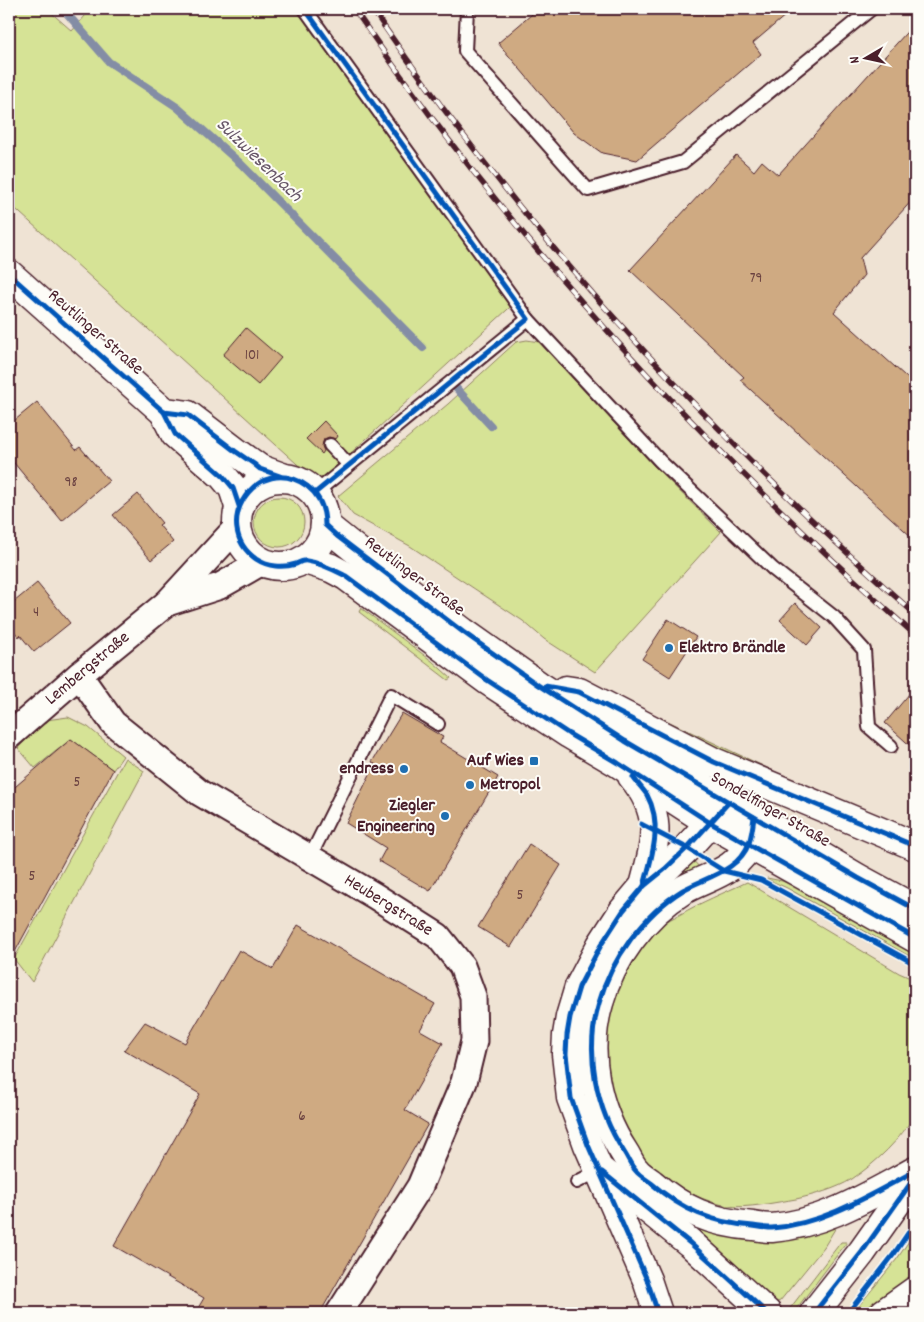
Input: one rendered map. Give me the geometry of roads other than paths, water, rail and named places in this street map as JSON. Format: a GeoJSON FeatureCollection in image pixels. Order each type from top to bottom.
{"type":"FeatureCollection","features":[{"type":"Feature","properties":{"kind":"main road","name":"Reutlinger Straße"},"geometry":{"type":"LineString","coordinates":[[9,274],[164,412],[175,434],[234,488],[238,517]]}},
{"type":"Feature","properties":{"kind":"main road"},"geometry":{"type":"LineString","coordinates":[[164,412],[188,414],[260,469],[300,481],[315,493],[325,514],[325,526],[318,545],[305,560],[287,566],[278,566],[254,558],[243,545],[238,517],[245,495],[260,482],[282,477]]}},
{"type":"Feature","properties":{"kind":"main road","name":"Reutlinger Straße"},"geometry":{"type":"LineString","coordinates":[[325,526],[463,632]]}},
{"type":"Feature","properties":{"kind":"main road"},"geometry":{"type":"LineString","coordinates":[[305,560],[331,568],[346,576],[487,680],[709,822],[915,938]]}},
{"type":"Feature","properties":{"kind":"main road","name":"Sondelfinger Straße"},"geometry":{"type":"LineString","coordinates":[[463,632],[538,685],[625,741],[858,878],[915,909]]}},
{"type":"Feature","properties":{"kind":"main road"},"geometry":{"type":"LineString","coordinates":[[538,685],[579,692],[714,762],[915,846]]}},
{"type":"Feature","properties":{"kind":"main road"},"geometry":{"type":"LineString","coordinates":[[618,763],[633,777],[647,796],[652,810],[656,832],[644,886]]}},
{"type":"Feature","properties":{"kind":"main road"},"geometry":{"type":"LineString","coordinates":[[658,1313],[647,1280],[589,1176],[588,1145],[571,1098],[566,1054],[570,1017],[579,987],[612,927],[644,886],[687,848],[729,802]]}},
{"type":"Feature","properties":{"kind":"main road"},"geometry":{"type":"LineString","coordinates":[[754,817],[748,844],[736,862],[724,871],[683,891],[656,911],[628,943],[612,971],[599,1004],[592,1046],[596,1085],[605,1114],[617,1141],[636,1171],[666,1197],[696,1214],[729,1224],[771,1228],[824,1217],[915,1171]]}},
{"type":"Feature","properties":{"kind":"main road"},"geometry":{"type":"LineString","coordinates":[[589,1176],[690,1243],[766,1313]]}},
{"type":"Feature","properties":{"kind":"main road"},"geometry":{"type":"LineString","coordinates":[[814,1313],[856,1259],[915,1177]]}},
{"type":"Feature","properties":{"kind":"main road"},"geometry":{"type":"LineString","coordinates":[[884,1313],[915,1290]]}},
{"type":"Feature","properties":{"kind":"street","name":"Lembergstraße"},"geometry":{"type":"LineString","coordinates":[[9,736],[79,675],[167,603],[238,517]]}},
{"type":"Feature","properties":{"kind":"street","name":"Lembergstraße"},"geometry":{"type":"LineString","coordinates":[[167,603],[220,586],[262,562]]}},
{"type":"Feature","properties":{"kind":"street","name":"Heubergstraße"},"geometry":{"type":"LineString","coordinates":[[79,675],[113,723],[237,824],[310,858],[438,936],[462,966],[473,996],[474,1041],[464,1082],[420,1186],[338,1313]]}},
{"type":"Feature","properties":{"kind":"lane"},"geometry":{"type":"LineString","coordinates":[[305,9],[528,319],[660,461],[773,569],[834,617],[864,650],[869,727],[891,746]]}},
{"type":"Feature","properties":{"kind":"lane"},"geometry":{"type":"LineString","coordinates":[[467,9],[465,51],[588,190],[683,162],[871,9]]}},
{"type":"Feature","properties":{"kind":"lane"},"geometry":{"type":"LineString","coordinates":[[315,493],[528,319]]}},
{"type":"Feature","properties":{"kind":"lane"},"geometry":{"type":"LineString","coordinates":[[330,445],[349,465]]}},
{"type":"Feature","properties":{"kind":"lane"},"geometry":{"type":"LineString","coordinates":[[310,858],[391,695],[438,724]]}},
{"type":"Feature","properties":{"kind":"waterway","name":"Sulzwiesenbach"},"geometry":{"type":"LineString","coordinates":[[63,9],[109,62],[177,107],[241,164],[423,348]]}},
{"type":"Feature","properties":{"kind":"waterway"},"geometry":{"type":"LineString","coordinates":[[456,388],[491,426]]}},
{"type":"Feature","properties":{"kind":"railway"},"geometry":{"type":"LineString","coordinates":[[354,9],[415,95],[479,179],[615,339],[761,491],[915,635]]}},
{"type":"Feature","properties":{"kind":"railway"},"geometry":{"type":"LineString","coordinates":[[372,9],[413,67],[500,182],[545,238],[639,346],[782,491],[915,614]]}},
{"type":"Feature","properties":{"kind":"place","name":"Elektro Brändle"},"geometry":{"type":"Point","coordinates":[669,648]}},
{"type":"Feature","properties":{"kind":"place","name":"Auf Wies"},"geometry":{"type":"Point","coordinates":[534,761]}},
{"type":"Feature","properties":{"kind":"place","name":"endress"},"geometry":{"type":"Point","coordinates":[404,769]}},
{"type":"Feature","properties":{"kind":"place","name":"Metropol"},"geometry":{"type":"Point","coordinates":[470,785]}},
{"type":"Feature","properties":{"kind":"place","name":"Ziegler Engineering"},"geometry":{"type":"Point","coordinates":[445,816]}}]}
